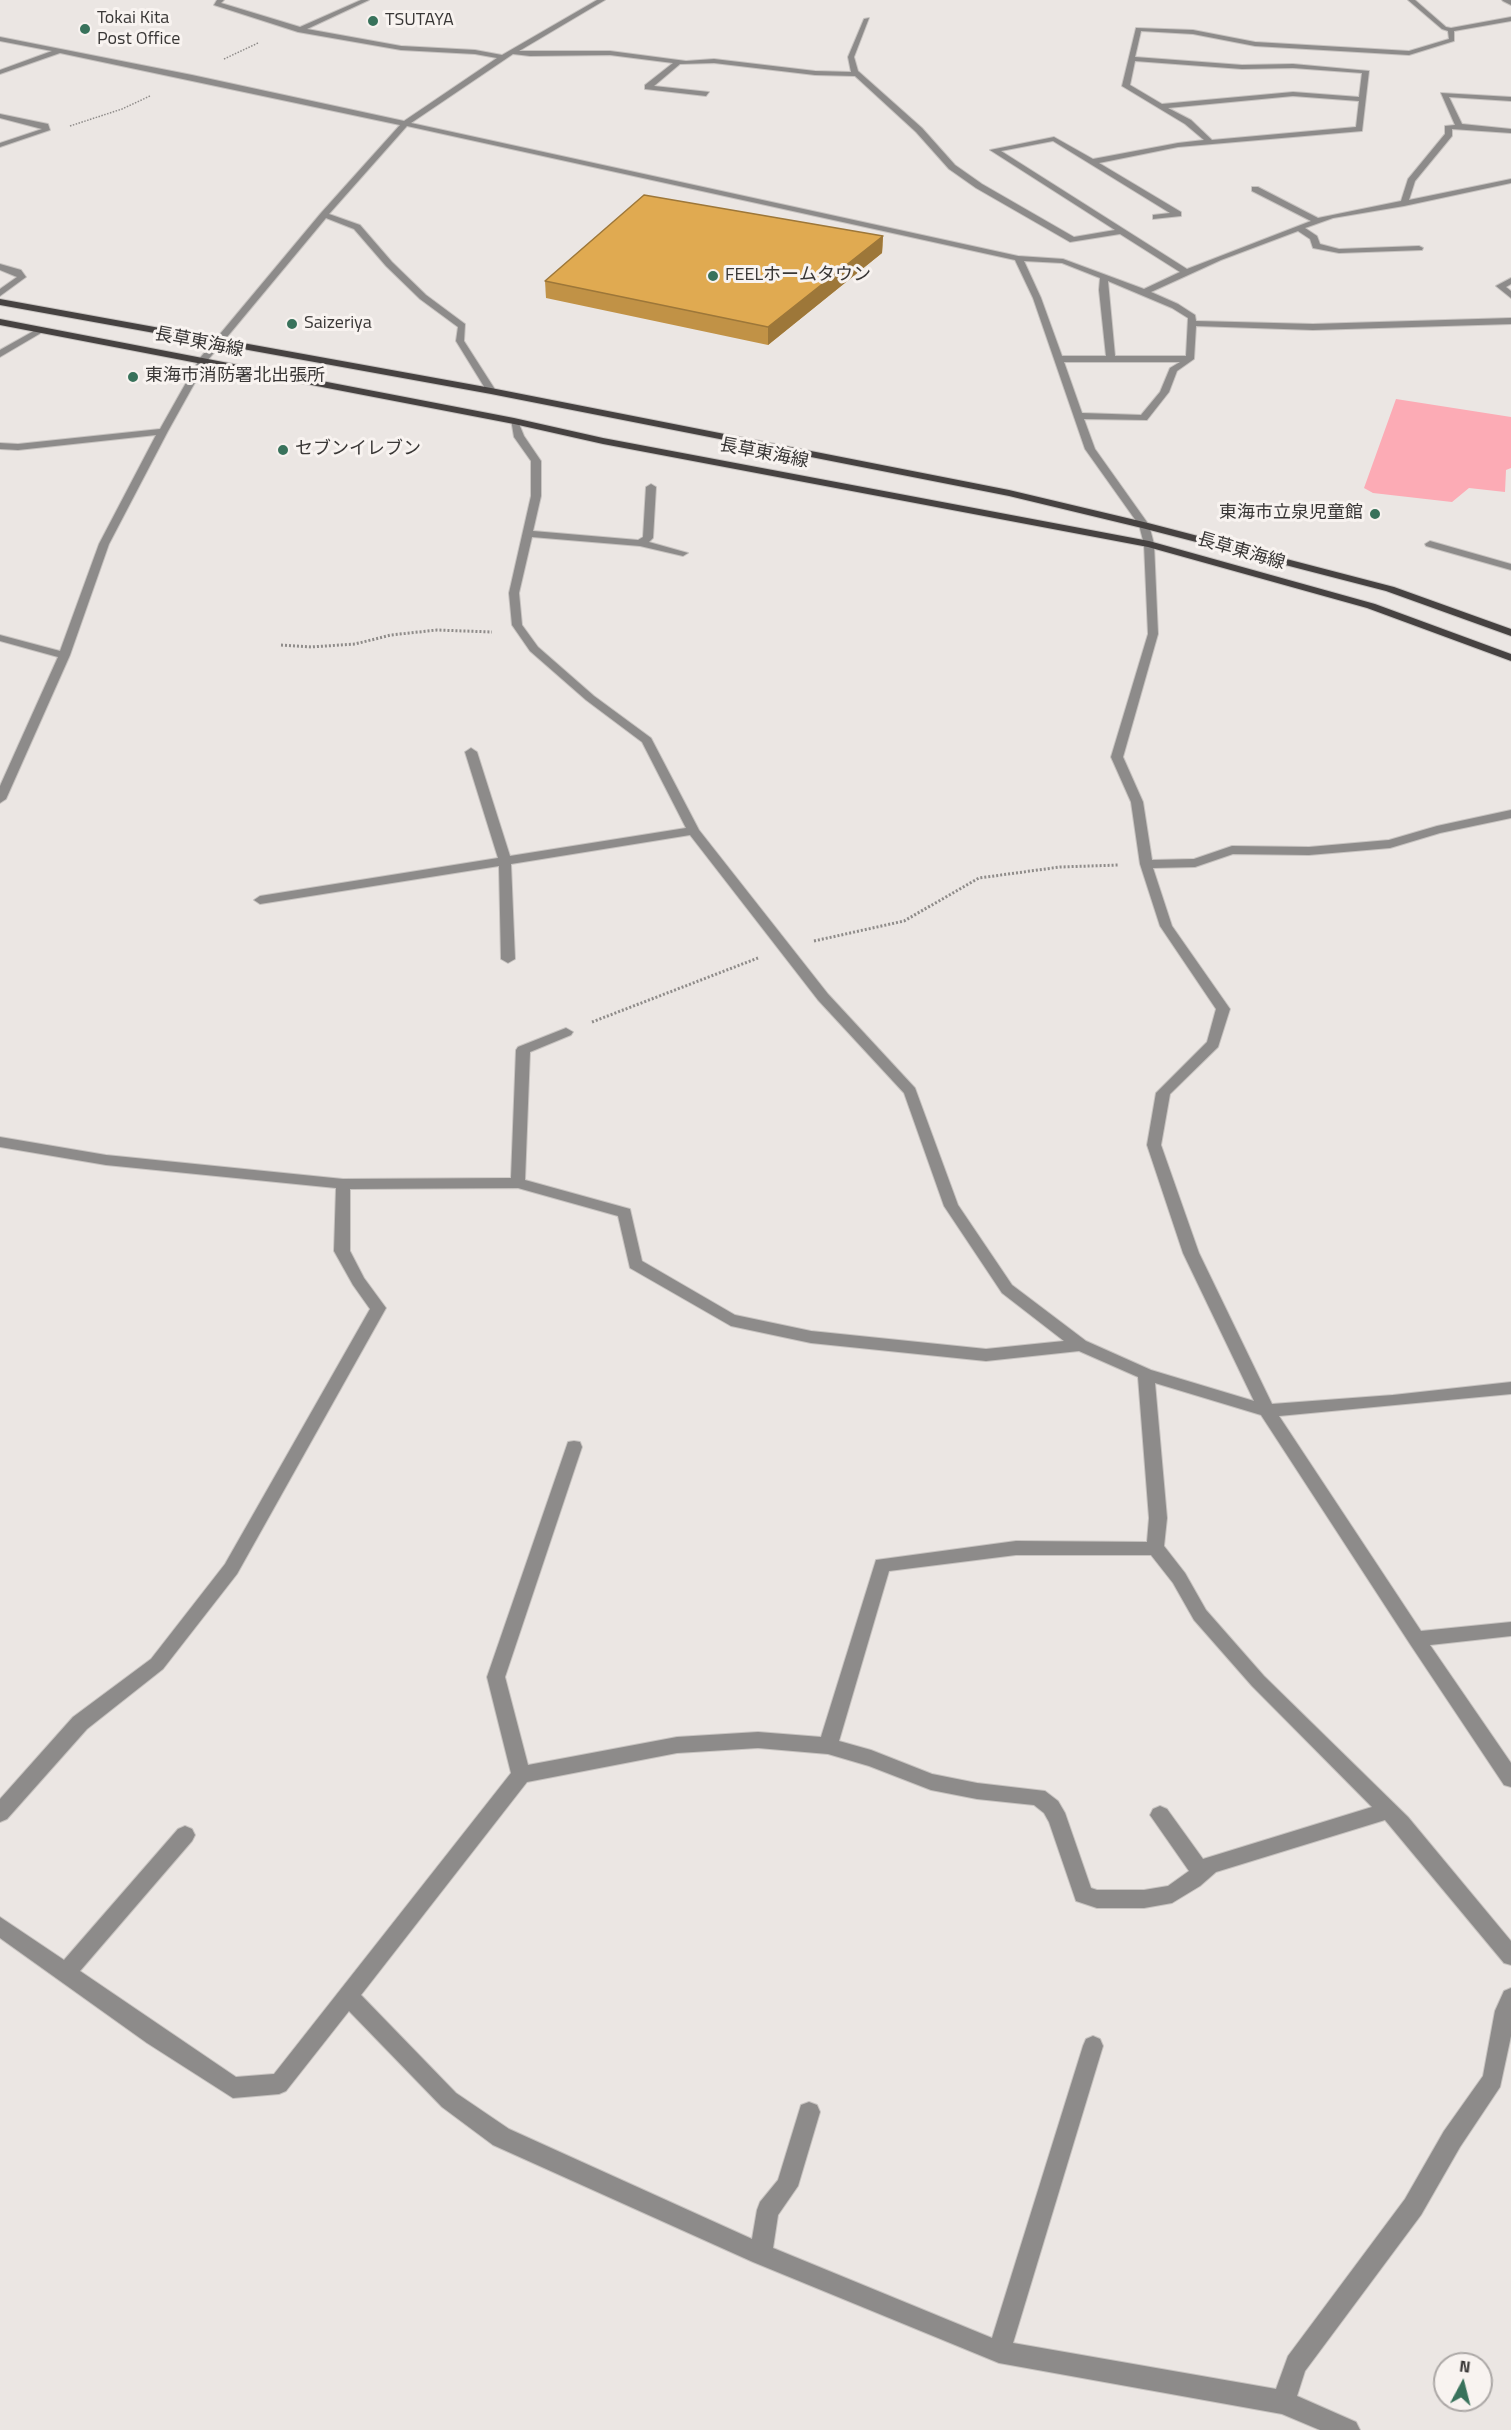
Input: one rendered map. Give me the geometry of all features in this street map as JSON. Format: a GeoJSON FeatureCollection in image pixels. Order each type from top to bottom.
{"type":"FeatureCollection","features":[{"type":"Feature","properties":{"kind":"main road","name":"長草東海線"},"geometry":{"type":"LineString","coordinates":[[0,302],[491,391],[1010,493],[1390,589],[1511,633]]}},
{"type":"Feature","properties":{"kind":"main road","name":"長草東海線"},"geometry":{"type":"LineString","coordinates":[[0,322],[514,421],[614,443],[1149,544],[1371,606],[1511,658]]}},
{"type":"Feature","properties":{"kind":"street"},"geometry":{"type":"LineString","coordinates":[[221,0],[216,4],[298,30],[401,48],[475,52],[503,57]]}},
{"type":"Feature","properties":{"kind":"street"},"geometry":{"type":"LineString","coordinates":[[298,30],[366,0]]}},
{"type":"Feature","properties":{"kind":"street"},"geometry":{"type":"LineString","coordinates":[[0,799],[64,655],[104,544],[203,360],[324,215],[406,123],[503,57],[602,0]]}},
{"type":"Feature","properties":{"kind":"street"},"geometry":{"type":"LineString","coordinates":[[1411,0],[1444,28],[1450,30],[1511,19]]}},
{"type":"Feature","properties":{"kind":"street"},"geometry":{"type":"LineString","coordinates":[[1505,0],[1511,3]]}},
{"type":"Feature","properties":{"kind":"street"},"geometry":{"type":"LineString","coordinates":[[867,19],[851,57],[857,74],[919,130],[952,167],[979,186],[1073,240],[1119,232]]}},
{"type":"Feature","properties":{"kind":"street"},"geometry":{"type":"LineString","coordinates":[[1210,142],[1188,122],[1126,86],[1138,29],[1193,32],[1255,44],[1409,52],[1452,40],[1450,30]]}},
{"type":"Feature","properties":{"kind":"street"},"geometry":{"type":"LineString","coordinates":[[0,39],[406,123],[449,135],[832,218],[895,229],[1018,258],[1063,261],[1144,292],[1175,306],[1192,317],[1190,359]]}},
{"type":"Feature","properties":{"kind":"street"},"geometry":{"type":"LineString","coordinates":[[0,72],[59,51]]}},
{"type":"Feature","properties":{"kind":"street"},"geometry":{"type":"LineString","coordinates":[[514,52],[530,54],[610,53],[679,62],[714,62],[815,73],[857,74]]}},
{"type":"Feature","properties":{"kind":"street"},"geometry":{"type":"LineString","coordinates":[[1092,162],[1178,145],[1359,129],[1366,71],[1293,66],[1242,67],[1131,59]]}},
{"type":"Feature","properties":{"kind":"street"},"geometry":{"type":"LineString","coordinates":[[679,62],[648,87],[706,94]]}},
{"type":"Feature","properties":{"kind":"street"},"geometry":{"type":"LineString","coordinates":[[1161,106],[1293,94],[1363,99]]}},
{"type":"Feature","properties":{"kind":"street"},"geometry":{"type":"LineString","coordinates":[[1459,126],[1444,95],[1511,99]]}},
{"type":"Feature","properties":{"kind":"street"},"geometry":{"type":"LineString","coordinates":[[1448,102],[1511,106]]}},
{"type":"Feature","properties":{"kind":"street"},"geometry":{"type":"LineString","coordinates":[[0,116],[45,126],[46,130],[0,145]]}},
{"type":"Feature","properties":{"kind":"street"},"geometry":{"type":"LineString","coordinates":[[1404,204],[1411,181],[1449,134],[1448,128],[1459,126],[1511,131]]}},
{"type":"Feature","properties":{"kind":"street"},"geometry":{"type":"LineString","coordinates":[[1156,217],[1178,214],[1054,139],[994,150],[1119,232],[1187,273]]}},
{"type":"Feature","properties":{"kind":"street"},"geometry":{"type":"LineString","coordinates":[[1144,292],[1298,227],[1332,216],[1404,204],[1511,180]]}},
{"type":"Feature","properties":{"kind":"street"},"geometry":{"type":"LineString","coordinates":[[1255,189],[1318,221]]}},
{"type":"Feature","properties":{"kind":"street"},"geometry":{"type":"LineString","coordinates":[[324,215],[357,227],[389,264],[423,297],[462,326],[460,341],[491,391]]}},
{"type":"Feature","properties":{"kind":"street"},"geometry":{"type":"LineString","coordinates":[[1298,227],[1314,238],[1316,246],[1339,251],[1419,248]]}},
{"type":"Feature","properties":{"kind":"street"},"geometry":{"type":"LineString","coordinates":[[1018,258],[1037,298],[1090,449],[1144,525],[1149,544],[1153,634],[1117,757],[1137,802],[1146,864],[1166,926],[1223,1009],[1213,1044],[1163,1093],[1154,1145],[1191,1253],[1267,1410],[1416,1639],[1511,1779]]}},
{"type":"Feature","properties":{"kind":"street"},"geometry":{"type":"LineString","coordinates":[[0,267],[18,272],[22,277],[0,293]]}},
{"type":"Feature","properties":{"kind":"street"},"geometry":{"type":"LineString","coordinates":[[1104,277],[1103,290],[1111,359]]}},
{"type":"Feature","properties":{"kind":"street"},"geometry":{"type":"LineString","coordinates":[[1511,280],[1500,285],[1511,295]]}},
{"type":"Feature","properties":{"kind":"street"},"geometry":{"type":"LineString","coordinates":[[1192,323],[1314,327],[1323,325],[1424,326],[1434,323],[1511,321]]}},
{"type":"Feature","properties":{"kind":"street"},"geometry":{"type":"LineString","coordinates":[[0,354],[42,330]]}},
{"type":"Feature","properties":{"kind":"street"},"geometry":{"type":"LineString","coordinates":[[1057,358],[1190,359]]}},
{"type":"Feature","properties":{"kind":"street"},"geometry":{"type":"LineString","coordinates":[[1078,416],[1144,418],[1164,392],[1173,370],[1190,359]]}},
{"type":"Feature","properties":{"kind":"street"},"geometry":{"type":"LineString","coordinates":[[514,421],[519,437],[536,461],[536,496],[514,593],[517,625],[534,649],[590,698],[647,740],[693,831],[823,997],[910,1091],[951,1206],[1007,1289],[1080,1345],[1146,1374],[1267,1410],[1393,1401],[1511,1388]]}},
{"type":"Feature","properties":{"kind":"street"},"geometry":{"type":"LineString","coordinates":[[0,446],[18,447],[163,431]]}},
{"type":"Feature","properties":{"kind":"street"},"geometry":{"type":"LineString","coordinates":[[640,543],[648,538],[651,487]]}},
{"type":"Feature","properties":{"kind":"street"},"geometry":{"type":"LineString","coordinates":[[527,534],[640,543],[683,553]]}},
{"type":"Feature","properties":{"kind":"street"},"geometry":{"type":"LineString","coordinates":[[1430,544],[1511,567]]}},
{"type":"Feature","properties":{"kind":"street"},"geometry":{"type":"LineString","coordinates":[[0,638],[64,655]]}},
{"type":"Feature","properties":{"kind":"street"},"geometry":{"type":"LineString","coordinates":[[471,752],[505,862],[508,959]]}},
{"type":"Feature","properties":{"kind":"street"},"geometry":{"type":"LineString","coordinates":[[1146,864],[1195,863],[1232,850],[1309,851],[1390,844],[1437,830],[1511,814]]}},
{"type":"Feature","properties":{"kind":"street"},"geometry":{"type":"LineString","coordinates":[[260,900],[693,831]]}},
{"type":"Feature","properties":{"kind":"street"},"geometry":{"type":"LineString","coordinates":[[518,1183],[523,1050],[566,1032]]}},
{"type":"Feature","properties":{"kind":"street"},"geometry":{"type":"LineString","coordinates":[[0,1142],[106,1160],[343,1184],[518,1183],[625,1213],[635,1264],[731,1320],[811,1337],[986,1355],[1080,1345]]}},
{"type":"Feature","properties":{"kind":"street"},"geometry":{"type":"LineString","coordinates":[[0,1812],[81,1723],[157,1664],[231,1569],[378,1308],[358,1281],[342,1251],[343,1184]]}},
{"type":"Feature","properties":{"kind":"street"},"geometry":{"type":"LineString","coordinates":[[1146,1374],[1158,1518],[1155,1548],[1179,1578],[1200,1615],[1236,1656],[1385,1808],[1511,1956]]}},
{"type":"Feature","properties":{"kind":"street"},"geometry":{"type":"LineString","coordinates":[[521,1775],[496,1677],[574,1448]]}},
{"type":"Feature","properties":{"kind":"street"},"geometry":{"type":"LineString","coordinates":[[828,1746],[882,1565],[1016,1548],[1131,1550],[1155,1548]]}},
{"type":"Feature","properties":{"kind":"street"},"geometry":{"type":"LineString","coordinates":[[1416,1639],[1511,1629]]}},
{"type":"Feature","properties":{"kind":"street"},"geometry":{"type":"LineString","coordinates":[[0,1926],[233,2088],[279,2084],[521,1775],[677,1744],[758,1740],[828,1746],[871,1758],[932,1782],[977,1791],[1038,1797],[1051,1807],[1058,1818],[1083,1895],[1097,1899],[1144,1899],[1172,1894],[1210,1865],[1376,1816],[1385,1808]]}},
{"type":"Feature","properties":{"kind":"street"},"geometry":{"type":"LineString","coordinates":[[1160,1815],[1201,1873]]}},
{"type":"Feature","properties":{"kind":"street"},"geometry":{"type":"LineString","coordinates":[[66,1973],[185,1835]]}},
{"type":"Feature","properties":{"kind":"street"},"geometry":{"type":"LineString","coordinates":[[349,1997],[449,2100],[501,2137],[761,2254],[999,2352],[1283,2402],[1348,2430]]}},
{"type":"Feature","properties":{"kind":"street"},"geometry":{"type":"LineString","coordinates":[[1283,2402],[1296,2364],[1413,2207],[1452,2139],[1493,2080],[1505,2011],[1511,1998]]}},
{"type":"Feature","properties":{"kind":"street"},"geometry":{"type":"LineString","coordinates":[[999,2352],[1093,2046]]}},
{"type":"Feature","properties":{"kind":"street"},"geometry":{"type":"LineString","coordinates":[[761,2254],[768,2210],[787,2186],[809,2112]]}},
{"type":"Feature","properties":{"kind":"path"},"geometry":{"type":"LineString","coordinates":[[46,130],[60,129],[122,109],[192,77],[210,65],[255,44],[298,30]]}},
{"type":"Feature","properties":{"kind":"path"},"geometry":{"type":"LineString","coordinates":[[281,645],[311,647],[355,644],[391,635],[437,630],[494,632]]}},
{"type":"Feature","properties":{"kind":"path"},"geometry":{"type":"LineString","coordinates":[[566,1032],[783,948],[904,921],[979,878],[1060,867],[1146,864]]}},
{"type":"Feature","properties":{"kind":"shaded area"},"geometry":{"type":"Polygon","coordinates":[[[1396,399],[1511,417],[1511,468],[1506,470],[1505,492],[1469,488],[1452,502],[1373,493],[1364,488],[1396,399]]]}},
{"type":"Feature","properties":{"kind":"building","name":"FEELホームタウン"},"geometry":{"type":"Polygon","coordinates":[[[644,195],[883,236],[768,327],[545,281],[644,195]]]}},
{"type":"Feature","properties":{"kind":"place","name":"TSUTAYA"},"geometry":{"type":"Point","coordinates":[373,21]}},
{"type":"Feature","properties":{"kind":"place","name":"Tokai Kita Post Office"},"geometry":{"type":"Point","coordinates":[85,29]}},
{"type":"Feature","properties":{"kind":"place","name":"FEELホームタウン"},"geometry":{"type":"Point","coordinates":[713,276]}},
{"type":"Feature","properties":{"kind":"place","name":"Saizeriya"},"geometry":{"type":"Point","coordinates":[292,324]}},
{"type":"Feature","properties":{"kind":"place","name":"東海市消防署北出張所"},"geometry":{"type":"Point","coordinates":[133,377]}},
{"type":"Feature","properties":{"kind":"place","name":"セブンイレブン"},"geometry":{"type":"Point","coordinates":[283,450]}},
{"type":"Feature","properties":{"kind":"place","name":"東海市立泉児童館"},"geometry":{"type":"Point","coordinates":[1375,514]}}]}
